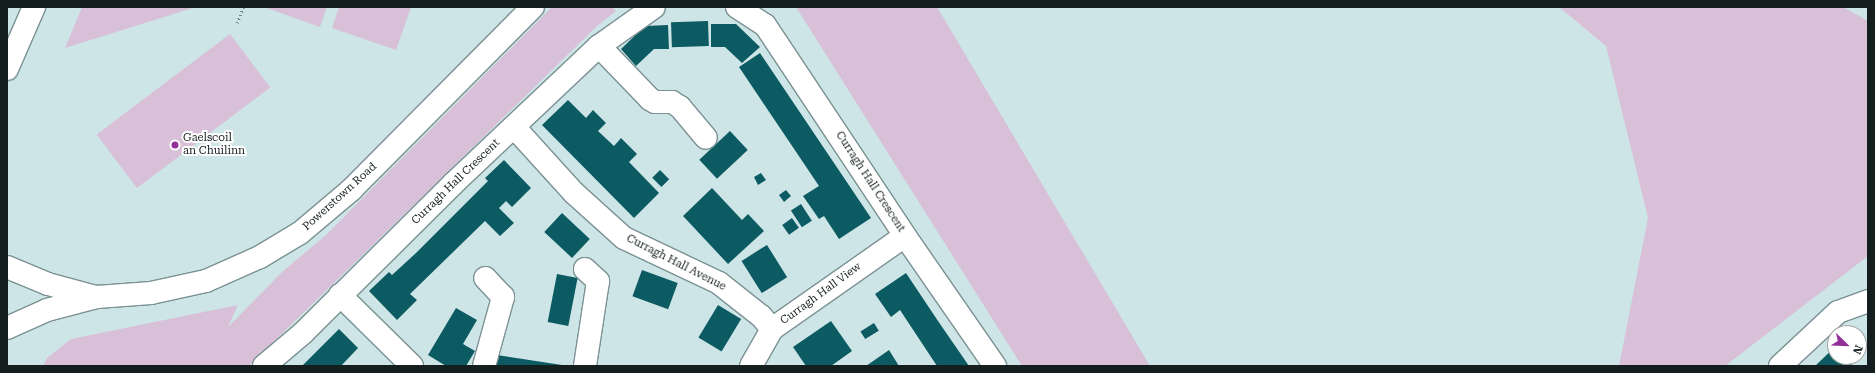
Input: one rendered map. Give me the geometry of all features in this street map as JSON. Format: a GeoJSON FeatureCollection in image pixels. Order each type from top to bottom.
{"type":"FeatureCollection","features":[{"type":"Feature","properties":{"kind":"street"},"geometry":{"type":"LineString","coordinates":[[7,69],[34,7]]}},
{"type":"Feature","properties":{"kind":"street","name":"Powerstown Road"},"geometry":{"type":"LineString","coordinates":[[7,328],[47,310],[97,297],[151,293],[206,281],[260,257],[300,233],[351,190],[533,7]]}},
{"type":"Feature","properties":{"kind":"street","name":"Curragh Hall Crescent"},"geometry":{"type":"LineString","coordinates":[[264,366],[599,46],[654,7]]}},
{"type":"Feature","properties":{"kind":"street","name":"Curragh Hall Crescent"},"geometry":{"type":"LineString","coordinates":[[738,7],[765,24],[905,236],[995,366]]}},
{"type":"Feature","properties":{"kind":"street"},"geometry":{"type":"LineString","coordinates":[[599,46],[650,99],[655,102],[665,100],[680,107],[706,138]]}},
{"type":"Feature","properties":{"kind":"street","name":"Curragh Hall Avenue"},"geometry":{"type":"LineString","coordinates":[[514,127],[574,193],[624,238],[719,283],[749,306],[772,330]]}},
{"type":"Feature","properties":{"kind":"street","name":"Curragh Hall View"},"geometry":{"type":"LineString","coordinates":[[751,366],[772,330],[905,236]]}},
{"type":"Feature","properties":{"kind":"street","name":"Powerstown Road"},"geometry":{"type":"LineString","coordinates":[[7,267],[48,284],[97,297]]}},
{"type":"Feature","properties":{"kind":"street"},"geometry":{"type":"LineString","coordinates":[[585,269],[598,281],[585,366]]}},
{"type":"Feature","properties":{"kind":"street"},"geometry":{"type":"LineString","coordinates":[[484,366],[503,297],[485,278]]}},
{"type":"Feature","properties":{"kind":"street"},"geometry":{"type":"LineString","coordinates":[[340,295],[412,366]]}},
{"type":"Feature","properties":{"kind":"street"},"geometry":{"type":"LineString","coordinates":[[1780,366],[1838,312],[1868,301]]}},
{"type":"Feature","properties":{"kind":"path"},"geometry":{"type":"LineString","coordinates":[[237,23],[243,7]]}},
{"type":"Feature","properties":{"kind":"shaded area"},"geometry":{"type":"Polygon","coordinates":[[[82,7],[196,7],[65,48],[82,7]]]}},
{"type":"Feature","properties":{"kind":"shaded area"},"geometry":{"type":"Polygon","coordinates":[[[264,7],[327,7],[320,27],[264,7]]]}},
{"type":"Feature","properties":{"kind":"shaded area"},"geometry":{"type":"Polygon","coordinates":[[[339,7],[411,7],[396,50],[332,28],[339,7]]]}},
{"type":"Feature","properties":{"kind":"shaded area"},"geometry":{"type":"Polygon","coordinates":[[[552,7],[613,8],[616,11],[597,26],[249,366],[43,366],[47,358],[71,339],[238,305],[228,327],[282,272],[326,235],[552,7]]]}},
{"type":"Feature","properties":{"kind":"shaded area"},"geometry":{"type":"Polygon","coordinates":[[[796,7],[937,7],[1150,366],[1022,366],[796,7]]]}},
{"type":"Feature","properties":{"kind":"shaded area"},"geometry":{"type":"Polygon","coordinates":[[[1559,7],[1843,7],[1868,21],[1868,256],[1725,366],[1619,366],[1648,218],[1606,46],[1559,7]]]}},
{"type":"Feature","properties":{"kind":"shaded area"},"geometry":{"type":"Polygon","coordinates":[[[230,34],[270,88],[137,188],[97,135],[230,34]]]}},
{"type":"Feature","properties":{"kind":"building"},"geometry":{"type":"Polygon","coordinates":[[[708,21],[709,46],[672,47],[671,22],[708,21]]]}},
{"type":"Feature","properties":{"kind":"building"},"geometry":{"type":"Polygon","coordinates":[[[711,24],[736,24],[760,47],[742,63],[725,47],[711,47],[711,24]]]}},
{"type":"Feature","properties":{"kind":"building"},"geometry":{"type":"Polygon","coordinates":[[[668,25],[669,49],[654,49],[636,66],[621,49],[645,26],[668,25]]]}},
{"type":"Feature","properties":{"kind":"building"},"geometry":{"type":"Polygon","coordinates":[[[760,53],[871,218],[839,239],[824,216],[819,219],[803,196],[819,186],[739,67],[760,53]]]}},
{"type":"Feature","properties":{"kind":"building"},"geometry":{"type":"Polygon","coordinates":[[[568,100],[586,118],[593,110],[606,123],[598,131],[614,146],[621,138],[637,154],[629,162],[659,193],[634,218],[542,125],[568,100]]]}},
{"type":"Feature","properties":{"kind":"building"},"geometry":{"type":"Polygon","coordinates":[[[730,131],[748,150],[717,179],[699,160],[730,131]]]}},
{"type":"Feature","properties":{"kind":"building"},"geometry":{"type":"Polygon","coordinates":[[[504,160],[531,188],[512,207],[506,201],[499,208],[514,223],[500,236],[485,221],[410,294],[417,300],[397,320],[369,291],[389,272],[392,275],[416,253],[488,181],[485,178],[504,160]]]}},
{"type":"Feature","properties":{"kind":"building"},"geometry":{"type":"Polygon","coordinates":[[[660,170],[669,179],[661,187],[652,178],[660,170]]]}},
{"type":"Feature","properties":{"kind":"building"},"geometry":{"type":"Polygon","coordinates":[[[761,173],[766,180],[758,185],[754,177],[761,173]]]}},
{"type":"Feature","properties":{"kind":"building"},"geometry":{"type":"Polygon","coordinates":[[[712,188],[742,220],[748,214],[764,231],[728,264],[683,216],[712,188]]]}},
{"type":"Feature","properties":{"kind":"building"},"geometry":{"type":"Polygon","coordinates":[[[786,190],[791,196],[784,202],[779,195],[786,190]]]}},
{"type":"Feature","properties":{"kind":"building"},"geometry":{"type":"Polygon","coordinates":[[[801,204],[812,221],[802,227],[791,211],[801,204]]]}},
{"type":"Feature","properties":{"kind":"building"},"geometry":{"type":"Polygon","coordinates":[[[562,213],[590,239],[572,258],[544,232],[562,213]]]}},
{"type":"Feature","properties":{"kind":"building"},"geometry":{"type":"Polygon","coordinates":[[[792,218],[799,228],[789,235],[782,225],[792,218]]]}},
{"type":"Feature","properties":{"kind":"building"},"geometry":{"type":"Polygon","coordinates":[[[767,245],[787,277],[762,293],[742,261],[767,245]]]}},
{"type":"Feature","properties":{"kind":"building"},"geometry":{"type":"Polygon","coordinates":[[[642,270],[678,283],[668,309],[632,296],[642,270]]]}},
{"type":"Feature","properties":{"kind":"building"},"geometry":{"type":"Polygon","coordinates":[[[906,273],[969,366],[937,366],[900,310],[891,317],[875,294],[906,273]]]}},
{"type":"Feature","properties":{"kind":"building"},"geometry":{"type":"Polygon","coordinates":[[[557,274],[578,278],[568,326],[548,322],[557,274]]]}},
{"type":"Feature","properties":{"kind":"building"},"geometry":{"type":"Polygon","coordinates":[[[718,305],[741,319],[722,351],[698,338],[718,305]]]}},
{"type":"Feature","properties":{"kind":"building"},"geometry":{"type":"Polygon","coordinates":[[[456,308],[477,320],[463,344],[475,351],[466,366],[446,366],[428,355],[456,308]]]}},
{"type":"Feature","properties":{"kind":"building"},"geometry":{"type":"Polygon","coordinates":[[[831,321],[852,351],[831,366],[806,366],[793,347],[831,321]]]}},
{"type":"Feature","properties":{"kind":"building"},"geometry":{"type":"Polygon","coordinates":[[[874,323],[879,331],[865,339],[860,331],[874,323]]]}},
{"type":"Feature","properties":{"kind":"building"},"geometry":{"type":"Polygon","coordinates":[[[339,329],[358,348],[341,366],[302,366],[339,329]]]}},
{"type":"Feature","properties":{"kind":"building"},"geometry":{"type":"Polygon","coordinates":[[[889,350],[899,366],[866,366],[889,350]]]}},
{"type":"Feature","properties":{"kind":"building"},"geometry":{"type":"Polygon","coordinates":[[[497,355],[562,365],[562,366],[495,366],[497,355]]]}},
{"type":"Feature","properties":{"kind":"building"},"geometry":{"type":"Polygon","coordinates":[[[1827,355],[1827,365],[1853,366],[1815,366],[1827,355]]]}},
{"type":"Feature","properties":{"kind":"place","name":"Gaelscoil an Chuilinn"},"geometry":{"type":"Point","coordinates":[175,145]}}]}
